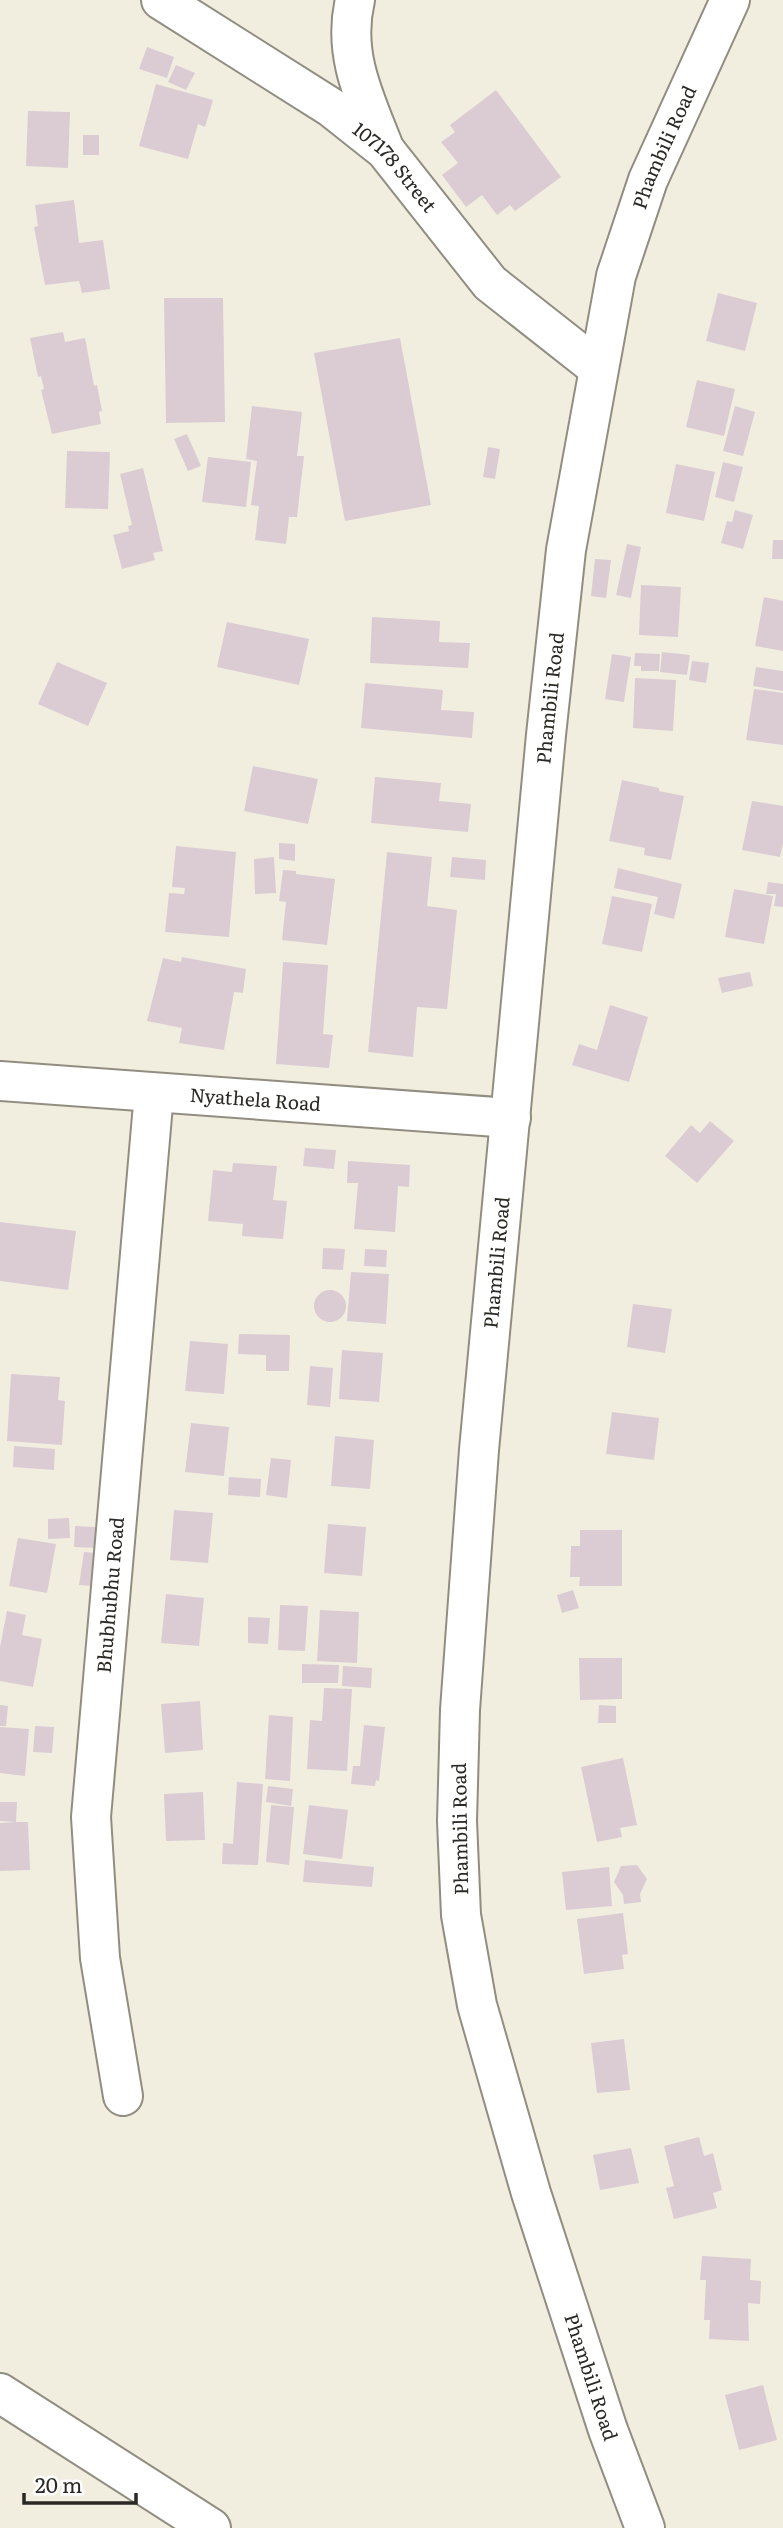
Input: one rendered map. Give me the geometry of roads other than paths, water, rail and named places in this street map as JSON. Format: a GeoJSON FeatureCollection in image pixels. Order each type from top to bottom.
{"type":"FeatureCollection","features":[{"type":"Feature","properties":{"kind":"street","name":"107178 Street"},"geometry":{"type":"LineString","coordinates":[[161,0],[331,108],[385,150],[490,283],[598,368]]}},
{"type":"Feature","properties":{"kind":"street"},"geometry":{"type":"LineString","coordinates":[[355,0],[350,20],[354,73],[385,150]]}},
{"type":"Feature","properties":{"kind":"street","name":"Phambili Road"},"geometry":{"type":"LineString","coordinates":[[645,2528],[608,2430],[531,2193],[477,2005],[461,1915],[457,1821],[463,1650],[480,1438],[566,550],[616,276],[648,180],[730,0]]}},
{"type":"Feature","properties":{"kind":"street","name":"Nyathela Road"},"geometry":{"type":"LineString","coordinates":[[0,1081],[511,1118]]}},
{"type":"Feature","properties":{"kind":"street","name":"Bhubhubhu Road"},"geometry":{"type":"LineString","coordinates":[[123,2096],[100,1958],[91,1817],[154,1093]]}},
{"type":"Feature","properties":{"kind":"street"},"geometry":{"type":"LineString","coordinates":[[5,2397],[211,2528]]}}]}
